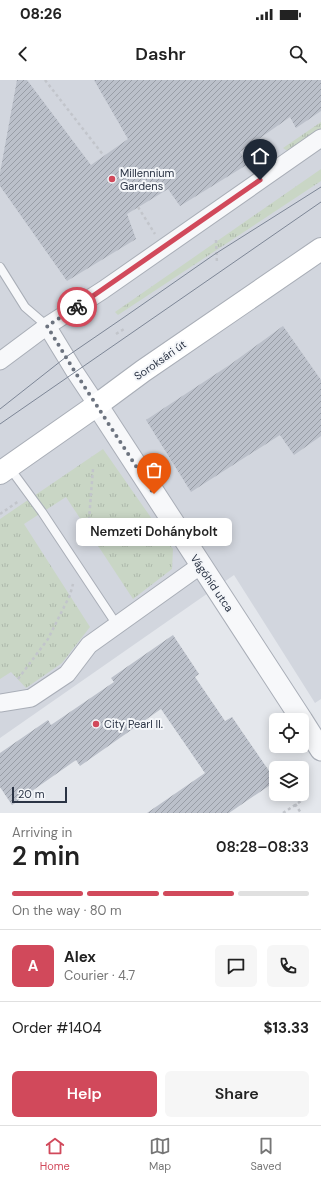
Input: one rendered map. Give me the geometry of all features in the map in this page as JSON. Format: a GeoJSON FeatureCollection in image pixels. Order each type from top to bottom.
{"type":"FeatureCollection","features":[{"type":"Feature","properties":{"kind":"main road","name":"Soroksári út"},"geometry":{"type":"LineString","coordinates":[[4,470],[143,371],[321,249]]}},
{"type":"Feature","properties":{"kind":"street"},"geometry":{"type":"LineString","coordinates":[[0,361],[47,326],[98,294],[321,138]]}},
{"type":"Feature","properties":{"kind":"street"},"geometry":{"type":"LineString","coordinates":[[47,326],[97,405]]}},
{"type":"Feature","properties":{"kind":"street","name":"Vágóhíd utca"},"geometry":{"type":"LineString","coordinates":[[97,405],[297,713]]}},
{"type":"Feature","properties":{"kind":"street"},"geometry":{"type":"LineString","coordinates":[[0,703],[31,698],[67,674],[89,644],[201,565]]}},
{"type":"Feature","properties":{"kind":"street","name":"Vágóhíd utca"},"geometry":{"type":"LineString","coordinates":[[309,731],[321,750]]}},
{"type":"Feature","properties":{"kind":"lane"},"geometry":{"type":"LineString","coordinates":[[0,267],[25,306],[47,326]]}},
{"type":"Feature","properties":{"kind":"lane"},"geometry":{"type":"LineString","coordinates":[[4,470],[29,495],[116,625]]}},
{"type":"Feature","properties":{"kind":"path"},"geometry":{"type":"LineString","coordinates":[[45,80],[104,156]]}},
{"type":"Feature","properties":{"kind":"path"},"geometry":{"type":"LineString","coordinates":[[138,207],[164,247]]}},
{"type":"Feature","properties":{"kind":"path"},"geometry":{"type":"LineString","coordinates":[[216,240],[217,264]]}},
{"type":"Feature","properties":{"kind":"path"},"geometry":{"type":"LineString","coordinates":[[116,334],[124,328]]}},
{"type":"Feature","properties":{"kind":"path"},"geometry":{"type":"LineString","coordinates":[[88,532],[93,469]]}},
{"type":"Feature","properties":{"kind":"path"},"geometry":{"type":"LineString","coordinates":[[0,514],[29,495]]}},
{"type":"Feature","properties":{"kind":"path"},"geometry":{"type":"LineString","coordinates":[[18,680],[48,639],[70,595],[78,568]]}},
{"type":"Feature","properties":{"kind":"path"},"geometry":{"type":"LineString","coordinates":[[282,813],[300,801]]}},
{"type":"Feature","properties":{"kind":"path"},"geometry":{"type":"LineString","coordinates":[[295,804],[301,813]]}},
{"type":"Feature","properties":{"kind":"shaded area"},"geometry":{"type":"Polygon","coordinates":[[[0,80],[321,80],[321,699],[315,703],[234,575],[0,738],[0,80]]]}},
{"type":"Feature","properties":{"kind":"green space"},"geometry":{"type":"Polygon","coordinates":[[[321,122],[321,130],[289,152],[283,148],[321,122]]]}},
{"type":"Feature","properties":{"kind":"green space"},"geometry":{"type":"Polygon","coordinates":[[[321,169],[321,181],[118,315],[115,312],[321,169]]]}},
{"type":"Feature","properties":{"kind":"green space"},"geometry":{"type":"Polygon","coordinates":[[[103,449],[173,549],[172,569],[133,599],[66,497],[24,524],[90,627],[62,663],[26,688],[11,672],[0,679],[0,519],[103,449]]]}},
{"type":"Feature","properties":{"kind":"building","name":"Millennium Gardens"},"geometry":{"type":"Polygon","coordinates":[[[17,80],[27,80],[91,165],[128,139],[94,80],[321,80],[321,111],[296,128],[290,117],[240,152],[248,164],[180,206],[168,189],[127,214],[136,239],[67,281],[0,186],[0,173],[17,80]]]}},
{"type":"Feature","properties":{"kind":"building"},"geometry":{"type":"Polygon","coordinates":[[[283,326],[321,380],[321,436],[294,455],[280,435],[191,492],[146,420],[231,364],[283,326]]]}},
{"type":"Feature","properties":{"kind":"building","name":"City Pearl II."},"geometry":{"type":"Polygon","coordinates":[[[173,635],[199,674],[195,677],[225,721],[232,717],[269,771],[269,786],[229,813],[147,813],[205,773],[161,709],[80,766],[76,760],[12,805],[0,787],[0,753],[48,720],[51,725],[114,682],[111,678],[173,635]]]}},
{"type":"Feature","properties":{"kind":"tram line"},"geometry":{"type":"LineString","coordinates":[[0,409],[66,357],[215,254],[321,187]]}},
{"type":"Feature","properties":{"kind":"tram line"},"geometry":{"type":"LineString","coordinates":[[0,424],[321,202]]}},
{"type":"Feature","properties":{"kind":"way so far"},"geometry":{"type":"LineString","coordinates":[[77,307],[47,326],[154,494]]}},
{"type":"Feature","properties":{"kind":"place","name":"Millennium Gardens"},"geometry":{"type":"Point","coordinates":[112,179]}},
{"type":"Feature","properties":{"kind":"place","name":"Nemzeti Dohánybolt"},"geometry":{"type":"Point","coordinates":[154,494]}},
{"type":"Feature","properties":{"kind":"place","name":"City Pearl II."},"geometry":{"type":"Point","coordinates":[96,724]}},
{"type":"Feature","properties":{"kind":"route"},"geometry":{"type":"LineString","coordinates":[[77,307],[260,180]]}}]}
